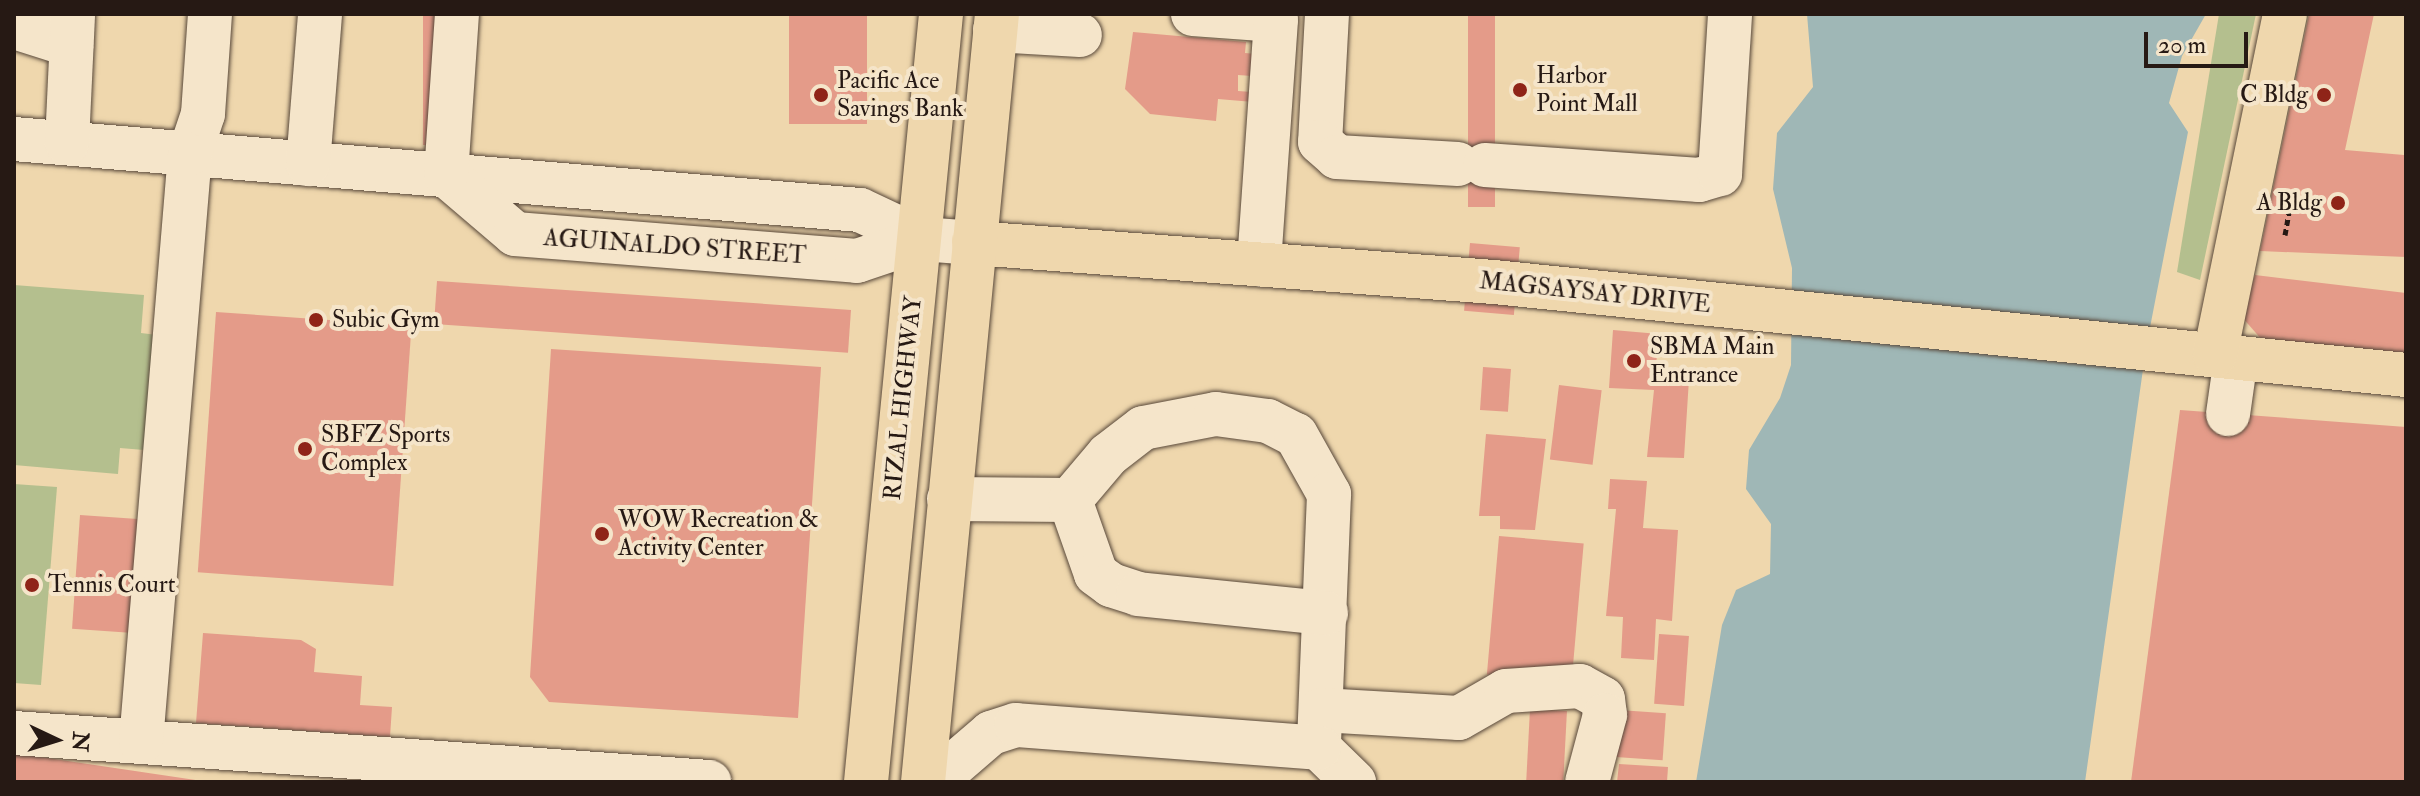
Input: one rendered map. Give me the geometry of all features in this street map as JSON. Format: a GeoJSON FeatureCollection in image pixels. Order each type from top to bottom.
{"type":"FeatureCollection","features":[{"type":"Feature","properties":{"kind":"main road","name":"RIZAL HIGHWAY"},"geometry":{"type":"LineString","coordinates":[[866,782],[922,239],[941,14]]}},
{"type":"Feature","properties":{"kind":"main road"},"geometry":{"type":"LineString","coordinates":[[2225,357],[2285,14]]}},
{"type":"Feature","properties":{"kind":"main road"},"geometry":{"type":"LineString","coordinates":[[923,782],[996,22]]}},
{"type":"Feature","properties":{"kind":"main road","name":"MAGSAYSAY DRIVE"},"geometry":{"type":"LineString","coordinates":[[974,243],[1259,264],[1756,309],[2406,375]]}},
{"type":"Feature","properties":{"kind":"street"},"geometry":{"type":"LineString","coordinates":[[141,742],[190,153],[203,114],[210,14]]}},
{"type":"Feature","properties":{"kind":"street"},"geometry":{"type":"LineString","coordinates":[[308,164],[320,14]]}},
{"type":"Feature","properties":{"kind":"street"},"geometry":{"type":"LineString","coordinates":[[14,139],[446,175],[457,14]]}},
{"type":"Feature","properties":{"kind":"street"},"geometry":{"type":"LineString","coordinates":[[1193,14],[1276,20],[1259,264]]}},
{"type":"Feature","properties":{"kind":"street"},"geometry":{"type":"LineString","coordinates":[[1327,14],[1320,142],[1337,157],[1699,180],[1720,174],[1730,14]]}},
{"type":"Feature","properties":{"kind":"street"},"geometry":{"type":"LineString","coordinates":[[996,22],[1080,35]]}},
{"type":"Feature","properties":{"kind":"street"},"geometry":{"type":"LineString","coordinates":[[14,27],[72,30],[67,143]]}},
{"type":"Feature","properties":{"kind":"street","name":"AGUINALDO STREET"},"geometry":{"type":"LineString","coordinates":[[446,175],[515,234],[857,261],[922,239],[974,243]]}},
{"type":"Feature","properties":{"kind":"street"},"geometry":{"type":"LineString","coordinates":[[2225,357],[2228,414]]}},
{"type":"Feature","properties":{"kind":"street"},"geometry":{"type":"LineString","coordinates":[[1070,500],[1108,455],[1143,428],[1216,414],[1268,421],[1296,435],[1329,494],[1320,729],[1354,782]]}},
{"type":"Feature","properties":{"kind":"street"},"geometry":{"type":"LineString","coordinates":[[949,499],[1070,500]]}},
{"type":"Feature","properties":{"kind":"street"},"geometry":{"type":"LineString","coordinates":[[1070,500],[1096,574],[1111,585],[1138,594],[1326,613]]}},
{"type":"Feature","properties":{"kind":"street"},"geometry":{"type":"LineString","coordinates":[[934,782],[991,733],[1016,725],[1320,729],[1459,718],[1506,691],[1580,686],[1603,699],[1605,715],[1587,782]]}},
{"type":"Feature","properties":{"kind":"street"},"geometry":{"type":"LineString","coordinates":[[14,733],[709,782]]}},
{"type":"Feature","properties":{"kind":"path"},"geometry":{"type":"LineString","coordinates":[[2285,235],[2289,212]]}},
{"type":"Feature","properties":{"kind":"green space"},"geometry":{"type":"Polygon","coordinates":[[[2219,14],[2256,14],[2200,280],[2177,272],[2219,14]]]}},
{"type":"Feature","properties":{"kind":"green space"},"geometry":{"type":"Polygon","coordinates":[[[14,285],[144,295],[141,333],[165,336],[156,451],[120,448],[118,474],[14,465],[14,285]]]}},
{"type":"Feature","properties":{"kind":"green space","name":"Tennis Court"},"geometry":{"type":"Polygon","coordinates":[[[14,484],[57,487],[41,685],[14,683],[14,484]]]}},
{"type":"Feature","properties":{"kind":"water"},"geometry":{"type":"Polygon","coordinates":[[[1807,14],[2206,14],[2182,56],[2169,103],[2188,132],[2146,348],[2085,782],[1696,782],[1722,625],[1736,590],[1770,574],[1771,524],[1746,489],[1749,450],[1780,398],[1791,365],[1792,268],[1773,189],[1777,133],[1813,87],[1807,14]]]}},
{"type":"Feature","properties":{"kind":"building"},"geometry":{"type":"Polygon","coordinates":[[[423,14],[435,14],[435,145],[423,145],[423,14]]]}},
{"type":"Feature","properties":{"kind":"building","name":"Pacific Ace Savings Bank"},"geometry":{"type":"Polygon","coordinates":[[[789,14],[867,14],[867,124],[789,124],[789,14]]]}},
{"type":"Feature","properties":{"kind":"building"},"geometry":{"type":"Polygon","coordinates":[[[1468,14],[1495,14],[1495,207],[1468,207],[1468,14]]]}},
{"type":"Feature","properties":{"kind":"building","name":"A Bldg"},"geometry":{"type":"Polygon","coordinates":[[[2309,14],[2374,14],[2345,150],[2404,155],[2406,150],[2406,257],[2260,251],[2309,14]]]}},
{"type":"Feature","properties":{"kind":"building"},"geometry":{"type":"Polygon","coordinates":[[[1133,32],[1246,42],[1245,53],[1267,55],[1266,77],[1238,75],[1238,91],[1266,93],[1265,103],[1218,99],[1216,121],[1150,114],[1125,89],[1133,32]]]}},
{"type":"Feature","properties":{"kind":"building"},"geometry":{"type":"Polygon","coordinates":[[[1470,243],[1520,247],[1514,315],[1464,311],[1470,243]]]}},
{"type":"Feature","properties":{"kind":"building"},"geometry":{"type":"Polygon","coordinates":[[[2255,275],[2406,293],[2406,383],[2270,349],[2241,316],[2255,275]]]}},
{"type":"Feature","properties":{"kind":"building"},"geometry":{"type":"Polygon","coordinates":[[[437,281],[851,310],[848,353],[434,324],[437,281]]]}},
{"type":"Feature","properties":{"kind":"building","name":"SBFZ Sports Complex"},"geometry":{"type":"Polygon","coordinates":[[[216,312],[412,326],[393,586],[198,572],[216,312]]]}},
{"type":"Feature","properties":{"kind":"building"},"geometry":{"type":"Polygon","coordinates":[[[1613,330],[1659,334],[1655,376],[1689,379],[1684,458],[1647,457],[1654,390],[1609,388],[1613,330]]]}},
{"type":"Feature","properties":{"kind":"building"},"geometry":{"type":"Polygon","coordinates":[[[551,349],[821,367],[798,718],[549,702],[530,677],[551,349]]]}},
{"type":"Feature","properties":{"kind":"building"},"geometry":{"type":"Polygon","coordinates":[[[1483,367],[1511,369],[1508,412],[1480,410],[1483,367]]]}},
{"type":"Feature","properties":{"kind":"building"},"geometry":{"type":"Polygon","coordinates":[[[1559,385],[1602,390],[1593,465],[1550,459],[1559,385]]]}},
{"type":"Feature","properties":{"kind":"building"},"geometry":{"type":"Polygon","coordinates":[[[2180,410],[2406,427],[2406,782],[2131,782],[2180,410]]]}},
{"type":"Feature","properties":{"kind":"building"},"geometry":{"type":"Polygon","coordinates":[[[1486,434],[1546,439],[1535,530],[1500,529],[1500,516],[1479,516],[1486,434]]]}},
{"type":"Feature","properties":{"kind":"building"},"geometry":{"type":"Polygon","coordinates":[[[1610,479],[1647,481],[1643,528],[1678,530],[1672,621],[1656,619],[1654,660],[1621,658],[1623,617],[1606,616],[1616,509],[1608,509],[1610,479]]]}},
{"type":"Feature","properties":{"kind":"building"},"geometry":{"type":"Polygon","coordinates":[[[80,515],[145,520],[137,633],[72,629],[80,515]]]}},
{"type":"Feature","properties":{"kind":"building"},"geometry":{"type":"Polygon","coordinates":[[[1499,536],[1584,543],[1572,682],[1487,674],[1499,536]]]}},
{"type":"Feature","properties":{"kind":"building"},"geometry":{"type":"Polygon","coordinates":[[[203,633],[301,640],[316,649],[314,672],[362,676],[360,705],[392,707],[390,737],[196,723],[203,633]]]}},
{"type":"Feature","properties":{"kind":"building"},"geometry":{"type":"Polygon","coordinates":[[[1659,634],[1689,636],[1684,706],[1654,704],[1659,634]]]}},
{"type":"Feature","properties":{"kind":"building"},"geometry":{"type":"Polygon","coordinates":[[[1530,709],[1567,711],[1563,782],[1526,782],[1530,709]]]}},
{"type":"Feature","properties":{"kind":"building"},"geometry":{"type":"Polygon","coordinates":[[[1619,710],[1666,713],[1663,760],[1616,757],[1619,710]]]}},
{"type":"Feature","properties":{"kind":"building"},"geometry":{"type":"Polygon","coordinates":[[[14,749],[34,756],[209,782],[14,782],[14,749]]]}},
{"type":"Feature","properties":{"kind":"building"},"geometry":{"type":"Polygon","coordinates":[[[1619,764],[1668,767],[1667,782],[1617,782],[1619,764]]]}},
{"type":"Feature","properties":{"kind":"place","name":"Harbor Point Mall"},"geometry":{"type":"Point","coordinates":[1520,90]}},
{"type":"Feature","properties":{"kind":"place","name":"Pacific Ace Savings Bank"},"geometry":{"type":"Point","coordinates":[821,95]}},
{"type":"Feature","properties":{"kind":"place","name":"C Bldg"},"geometry":{"type":"Point","coordinates":[2324,95]}},
{"type":"Feature","properties":{"kind":"place","name":"A Bldg"},"geometry":{"type":"Point","coordinates":[2338,203]}},
{"type":"Feature","properties":{"kind":"place","name":"Subic Gym"},"geometry":{"type":"Point","coordinates":[316,320]}},
{"type":"Feature","properties":{"kind":"place","name":"SBMA Main Entrance"},"geometry":{"type":"Point","coordinates":[1634,361]}},
{"type":"Feature","properties":{"kind":"place","name":"SBFZ Sports Complex"},"geometry":{"type":"Point","coordinates":[305,449]}},
{"type":"Feature","properties":{"kind":"place","name":"WOW Recreation & Activity Center"},"geometry":{"type":"Point","coordinates":[602,534]}},
{"type":"Feature","properties":{"kind":"place","name":"Tennis Court"},"geometry":{"type":"Point","coordinates":[32,585]}}]}
